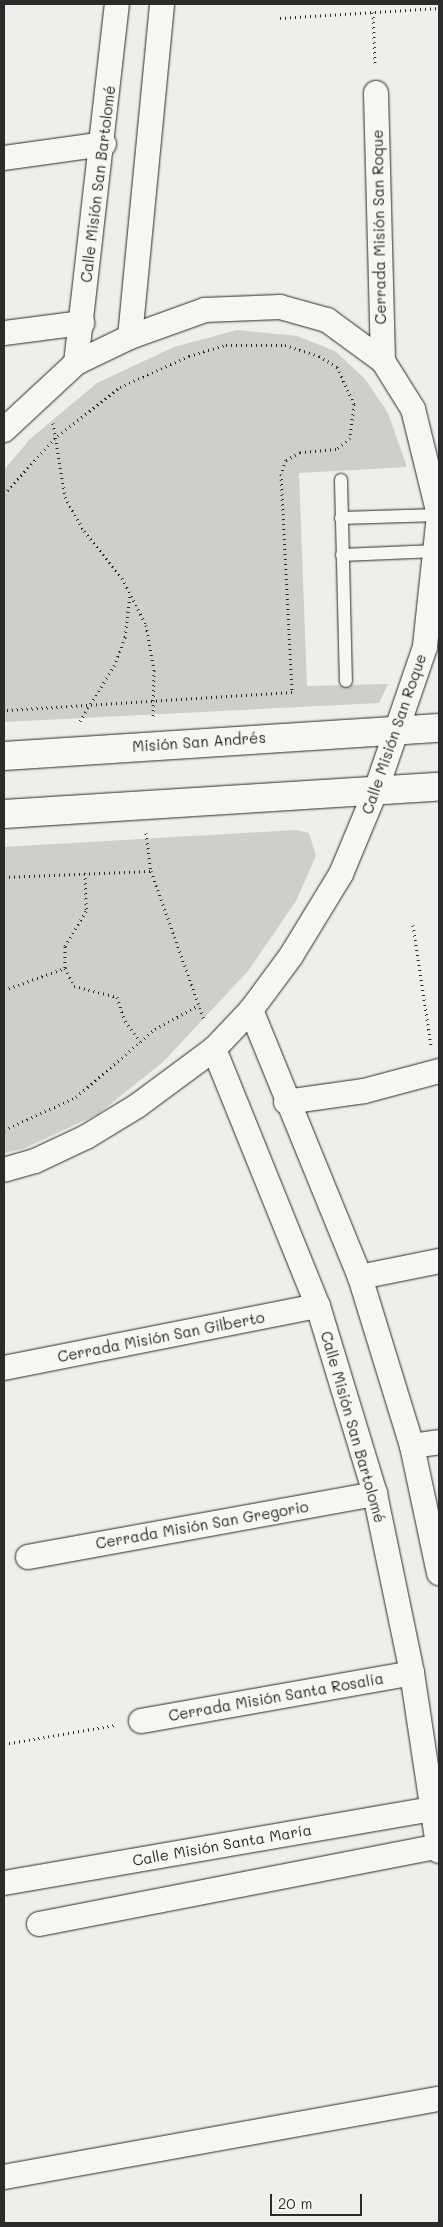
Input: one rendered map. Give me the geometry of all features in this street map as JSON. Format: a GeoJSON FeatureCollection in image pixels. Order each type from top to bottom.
{"type":"FeatureCollection","features":[{"type":"Feature","properties":{"kind":"street","name":"Calle Misión San Bartolomé"},"geometry":{"type":"LineString","coordinates":[[76,363],[104,144],[117,4]]}},
{"type":"Feature","properties":{"kind":"street"},"geometry":{"type":"LineString","coordinates":[[130,337],[162,4]]}},
{"type":"Feature","properties":{"kind":"street","name":"Cerrada Misión San Roque"},"geometry":{"type":"LineString","coordinates":[[376,93],[383,361]]}},
{"type":"Feature","properties":{"kind":"street"},"geometry":{"type":"LineString","coordinates":[[4,158],[104,144]]}},
{"type":"Feature","properties":{"kind":"street","name":"Calle Misión San Roque"},"geometry":{"type":"LineString","coordinates":[[4,430],[76,363],[130,337],[205,310],[280,307],[327,320],[383,361],[413,409],[439,516],[425,647],[376,790],[341,874],[291,956],[251,1010],[214,1049],[137,1106],[86,1136],[35,1161],[4,1170]]}},
{"type":"Feature","properties":{"kind":"street"},"geometry":{"type":"LineString","coordinates":[[4,333],[82,323]]}},
{"type":"Feature","properties":{"kind":"street","name":"Misión San Andrés"},"geometry":{"type":"LineString","coordinates":[[4,756],[149,745],[439,728]]}},
{"type":"Feature","properties":{"kind":"street"},"geometry":{"type":"LineString","coordinates":[[4,814],[439,787]]}},
{"type":"Feature","properties":{"kind":"street"},"geometry":{"type":"LineString","coordinates":[[251,1010],[286,1102],[360,1277],[412,1446],[439,1573]]}},
{"type":"Feature","properties":{"kind":"street","name":"Calle Misión San Bartolomé"},"geometry":{"type":"LineString","coordinates":[[214,1049],[318,1306],[375,1494],[412,1673],[435,1809],[439,1851]]}},
{"type":"Feature","properties":{"kind":"street"},"geometry":{"type":"LineString","coordinates":[[286,1102],[364,1091],[437,1071]]}},
{"type":"Feature","properties":{"kind":"street"},"geometry":{"type":"LineString","coordinates":[[360,1277],[439,1261]]}},
{"type":"Feature","properties":{"kind":"street","name":"Cerrada Misión San Gilberto"},"geometry":{"type":"LineString","coordinates":[[4,1368],[318,1306]]}},
{"type":"Feature","properties":{"kind":"street"},"geometry":{"type":"LineString","coordinates":[[412,1446],[439,1442]]}},
{"type":"Feature","properties":{"kind":"street","name":"Cerrada Misión San Gregorio"},"geometry":{"type":"LineString","coordinates":[[28,1557],[375,1494]]}},
{"type":"Feature","properties":{"kind":"street","name":"Cerrada Misión Santa Rosalía"},"geometry":{"type":"LineString","coordinates":[[140,1721],[412,1673]]}},
{"type":"Feature","properties":{"kind":"street","name":"Calle Misión Santa María"},"geometry":{"type":"LineString","coordinates":[[4,1883],[435,1809]]}},
{"type":"Feature","properties":{"kind":"street"},"geometry":{"type":"LineString","coordinates":[[39,1924],[439,1846]]}},
{"type":"Feature","properties":{"kind":"street"},"geometry":{"type":"LineString","coordinates":[[4,2177],[439,2099]]}},
{"type":"Feature","properties":{"kind":"lane"},"geometry":{"type":"LineString","coordinates":[[341,480],[346,681]]}},
{"type":"Feature","properties":{"kind":"lane"},"geometry":{"type":"LineString","coordinates":[[341,518],[439,516]]}},
{"type":"Feature","properties":{"kind":"lane"},"geometry":{"type":"LineString","coordinates":[[342,555],[436,551]]}},
{"type":"Feature","properties":{"kind":"path"},"geometry":{"type":"LineString","coordinates":[[280,18],[439,8]]}},
{"type":"Feature","properties":{"kind":"path"},"geometry":{"type":"LineString","coordinates":[[373,12],[376,93]]}},
{"type":"Feature","properties":{"kind":"path"},"geometry":{"type":"LineString","coordinates":[[4,494],[54,439],[120,387],[188,356],[226,345],[286,345],[337,367],[347,384],[355,413],[350,438],[336,449],[300,452],[286,460],[281,474],[292,692],[4,710]]}},
{"type":"Feature","properties":{"kind":"path"},"geometry":{"type":"LineString","coordinates":[[52,385],[54,439],[65,497],[130,594],[146,625],[155,702],[149,745]]}},
{"type":"Feature","properties":{"kind":"path"},"geometry":{"type":"LineString","coordinates":[[58,753],[91,705],[114,666],[125,637],[130,594]]}},
{"type":"Feature","properties":{"kind":"path"},"geometry":{"type":"LineString","coordinates":[[142,805],[151,870],[214,1049]]}},
{"type":"Feature","properties":{"kind":"path"},"geometry":{"type":"LineString","coordinates":[[4,877],[151,870]]}},
{"type":"Feature","properties":{"kind":"path"},"geometry":{"type":"LineString","coordinates":[[85,873],[86,911],[65,946],[66,968],[74,986],[117,997],[125,1021],[140,1042]]}},
{"type":"Feature","properties":{"kind":"path"},"geometry":{"type":"LineString","coordinates":[[414,925],[437,1071]]}},
{"type":"Feature","properties":{"kind":"path"},"geometry":{"type":"LineString","coordinates":[[4,990],[66,968]]}},
{"type":"Feature","properties":{"kind":"path"},"geometry":{"type":"LineString","coordinates":[[4,1130],[76,1096],[140,1042],[199,1005]]}},
{"type":"Feature","properties":{"kind":"path"},"geometry":{"type":"LineString","coordinates":[[4,1744],[140,1721]]}},
{"type":"Feature","properties":{"kind":"shaded area"},"geometry":{"type":"Polygon","coordinates":[[[237,330],[297,336],[335,351],[365,379],[388,413],[407,467],[299,473],[307,686],[388,684],[379,703],[4,722],[4,470],[30,439],[97,383],[174,347],[237,330]]]}},
{"type":"Feature","properties":{"kind":"shaded area"},"geometry":{"type":"Polygon","coordinates":[[[296,830],[309,833],[316,856],[296,901],[248,971],[163,1062],[98,1114],[23,1149],[4,1153],[4,847],[296,830]]]}}]}
